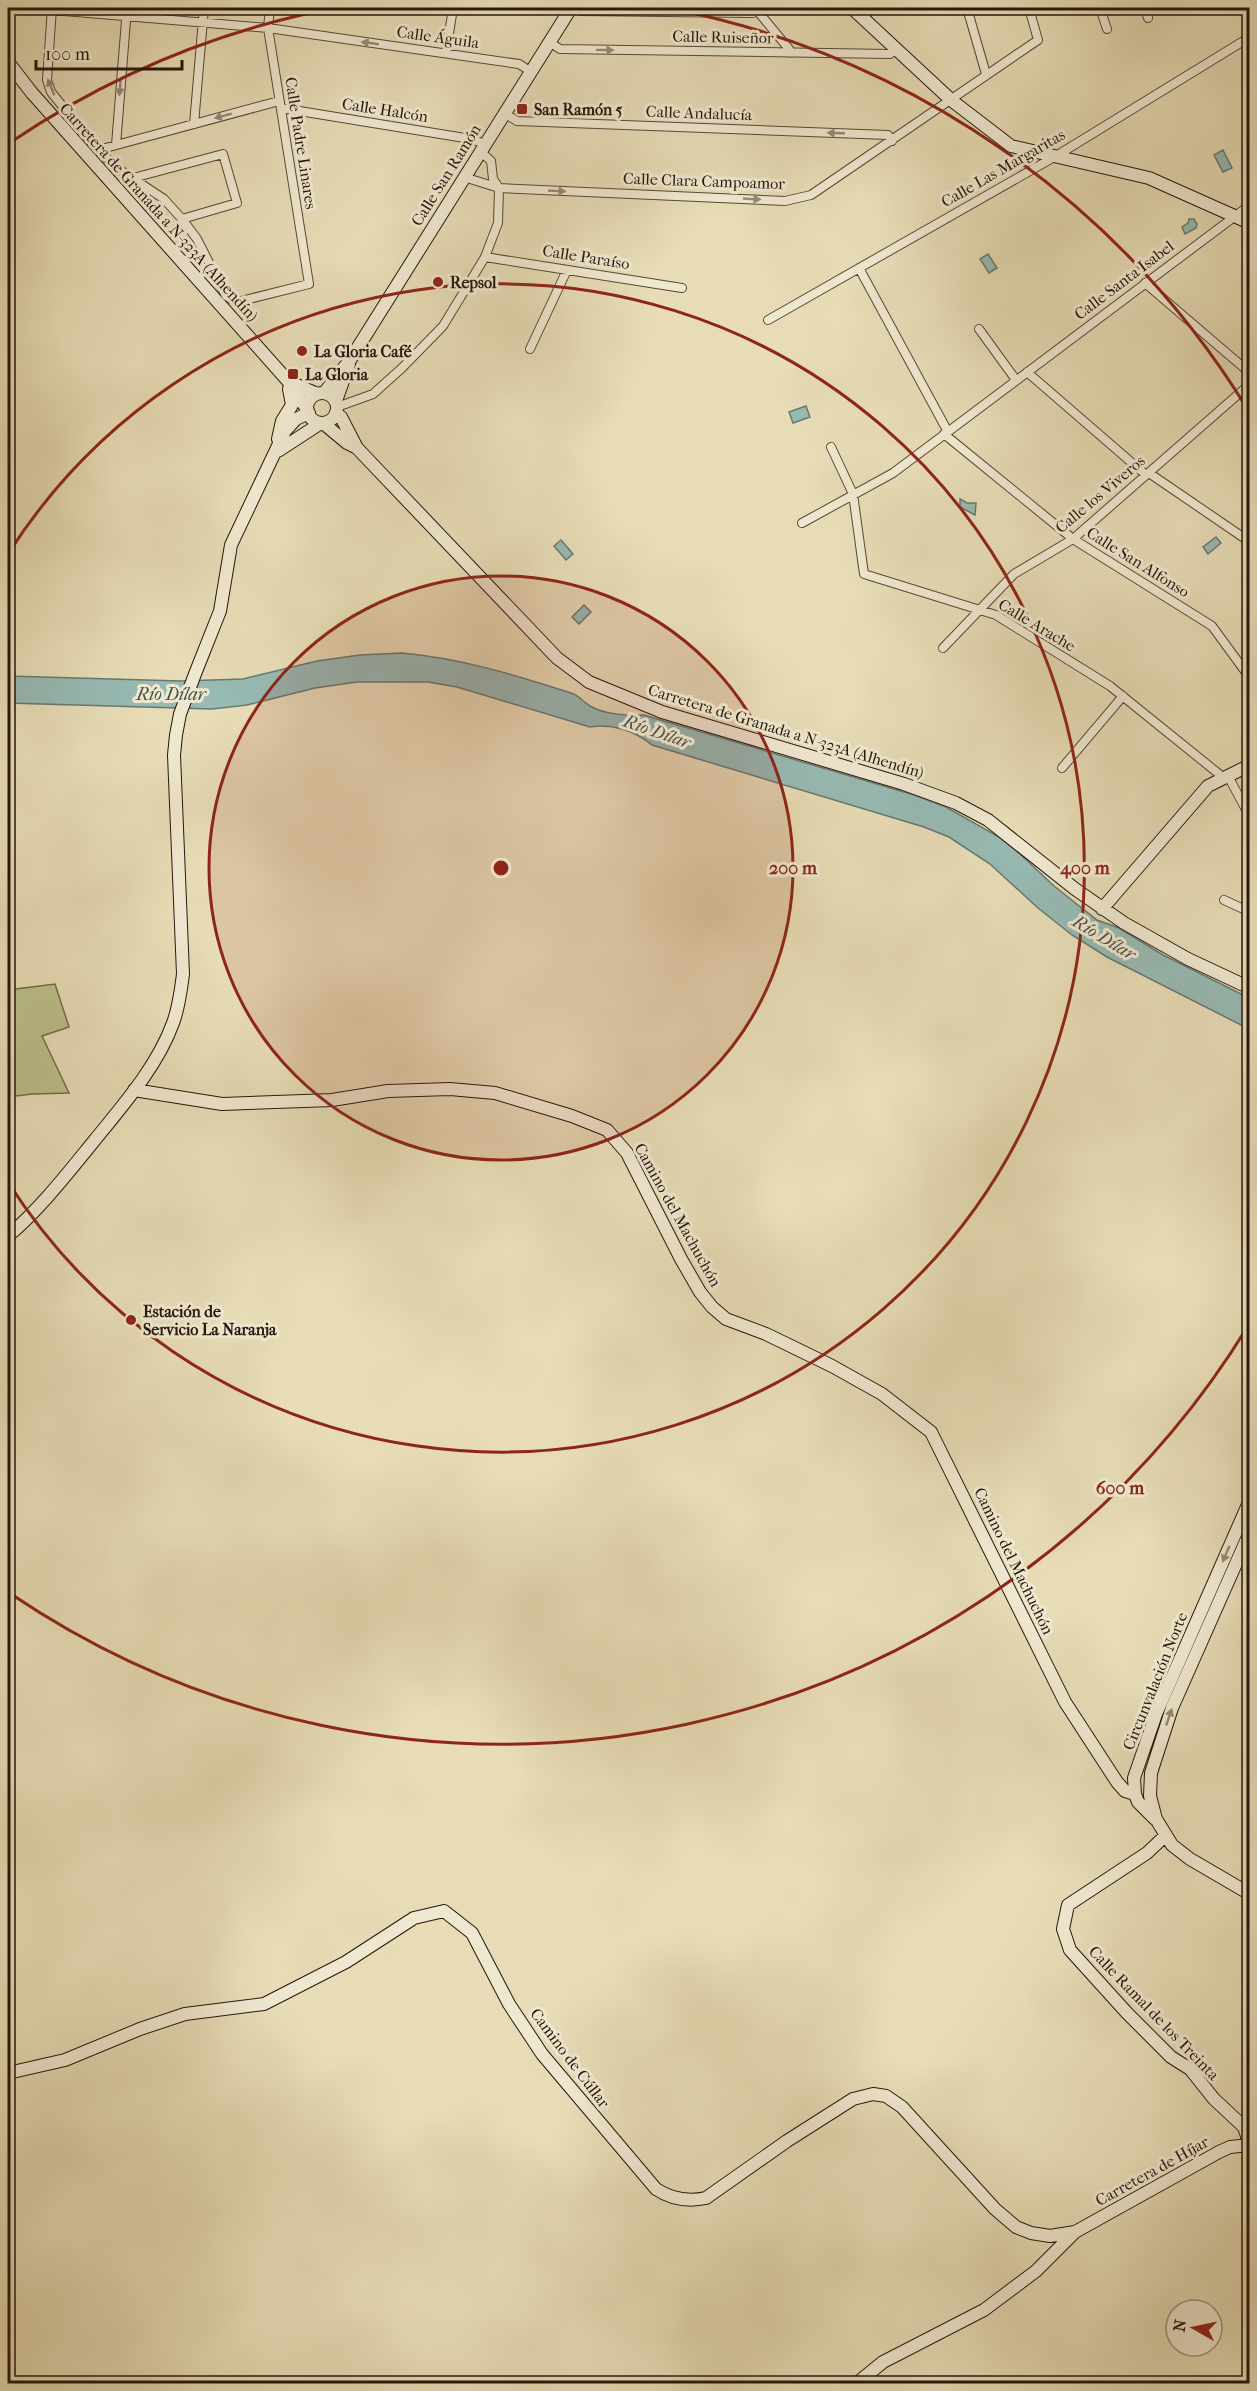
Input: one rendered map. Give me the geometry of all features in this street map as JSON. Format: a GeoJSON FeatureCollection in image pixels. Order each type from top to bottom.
{"type":"FeatureCollection","features":[{"type":"Feature","properties":{"kind":"street"},"geometry":{"type":"LineString","coordinates":[[194,124],[204,8]]}},
{"type":"Feature","properties":{"kind":"street","name":"Calle Padre Linares"},"geometry":{"type":"LineString","coordinates":[[182,219],[196,239],[226,296],[237,302],[309,284],[268,28],[270,8]]}},
{"type":"Feature","properties":{"kind":"street"},"geometry":{"type":"LineString","coordinates":[[446,53],[453,8]]}},
{"type":"Feature","properties":{"kind":"street"},"geometry":{"type":"LineString","coordinates":[[573,8],[581,12],[753,13],[756,9],[789,49],[789,53]]}},
{"type":"Feature","properties":{"kind":"street","name":"Calle San Ramón"},"geometry":{"type":"LineString","coordinates":[[320,394],[350,360],[504,112],[573,8]]}},
{"type":"Feature","properties":{"kind":"street"},"geometry":{"type":"LineString","coordinates":[[852,8],[863,12],[897,49],[951,100],[1011,146],[1149,178],[1250,223]]}},
{"type":"Feature","properties":{"kind":"street"},"geometry":{"type":"LineString","coordinates":[[863,12],[883,8]]}},
{"type":"Feature","properties":{"kind":"street"},"geometry":{"type":"LineString","coordinates":[[967,8],[986,74]]}},
{"type":"Feature","properties":{"kind":"street","name":"Calle Clara Campoamor"},"geometry":{"type":"LineString","coordinates":[[464,177],[499,188],[785,201],[811,195],[1038,40],[1029,8]]}},
{"type":"Feature","properties":{"kind":"street"},"geometry":{"type":"LineString","coordinates":[[1100,8],[1107,29]]}},
{"type":"Feature","properties":{"kind":"street"},"geometry":{"type":"LineString","coordinates":[[1145,8],[1148,18]]}},
{"type":"Feature","properties":{"kind":"street"},"geometry":{"type":"LineString","coordinates":[[52,9],[48,86],[98,150],[117,168],[164,199],[182,219],[237,202],[223,154],[133,178]]}},
{"type":"Feature","properties":{"kind":"street","name":"Calle Águila"},"geometry":{"type":"LineString","coordinates":[[52,9],[127,12],[202,23],[268,28],[519,64],[530,71]]}},
{"type":"Feature","properties":{"kind":"street"},"geometry":{"type":"LineString","coordinates":[[116,145],[127,12]]}},
{"type":"Feature","properties":{"kind":"street","name":"Calle Las Margaritas"},"geometry":{"type":"LineString","coordinates":[[768,320],[1056,156],[1250,37]]}},
{"type":"Feature","properties":{"kind":"street","name":"Calle Ruiseñor"},"geometry":{"type":"LineString","coordinates":[[549,42],[560,49],[890,54],[897,49]]}},
{"type":"Feature","properties":{"kind":"street","name":"Carretera de Granada a N-323A (Alhendín)"},"geometry":{"type":"LineString","coordinates":[[8,62],[32,93],[288,381],[308,412]]}},
{"type":"Feature","properties":{"kind":"street"},"geometry":{"type":"LineString","coordinates":[[98,150],[194,124],[280,105]]}},
{"type":"Feature","properties":{"kind":"street","name":"Calle Halcón"},"geometry":{"type":"LineString","coordinates":[[280,105],[471,139],[482,147]]}},
{"type":"Feature","properties":{"kind":"street","name":"Calle Andalucía"},"geometry":{"type":"LineString","coordinates":[[504,112],[518,121],[888,135],[892,141]]}},
{"type":"Feature","properties":{"kind":"street"},"geometry":{"type":"LineString","coordinates":[[336,407],[373,394],[402,368],[443,326],[485,257],[498,222],[499,188],[493,179],[491,161],[482,147]]}},
{"type":"Feature","properties":{"kind":"street","name":"Calle Santa Isabel"},"geometry":{"type":"LineString","coordinates":[[802,523],[893,472],[1250,205]]}},
{"type":"Feature","properties":{"kind":"street","name":"Calle Paraíso"},"geometry":{"type":"LineString","coordinates":[[485,257],[682,288]]}},
{"type":"Feature","properties":{"kind":"street","name":"Calle San Alfonso"},"geometry":{"type":"LineString","coordinates":[[859,268],[946,433],[1073,539],[1212,626],[1250,678]]}},
{"type":"Feature","properties":{"kind":"street"},"geometry":{"type":"LineString","coordinates":[[530,349],[567,270]]}},
{"type":"Feature","properties":{"kind":"street"},"geometry":{"type":"LineString","coordinates":[[1145,283],[1250,373]]}},
{"type":"Feature","properties":{"kind":"street"},"geometry":{"type":"LineString","coordinates":[[979,329],[1016,380]]}},
{"type":"Feature","properties":{"kind":"street","name":"Calle San Ramón"},"geometry":{"type":"LineString","coordinates":[[336,407],[350,360]]}},
{"type":"Feature","properties":{"kind":"street"},"geometry":{"type":"LineString","coordinates":[[1027,372],[1148,474],[1250,542]]}},
{"type":"Feature","properties":{"kind":"street"},"geometry":{"type":"LineString","coordinates":[[274,453],[282,421],[292,405],[288,381]]}},
{"type":"Feature","properties":{"kind":"street","name":"Carretera de Granada a N-323A (Alhendín)"},"geometry":{"type":"LineString","coordinates":[[288,381],[320,394]]}},
{"type":"Feature","properties":{"kind":"street","name":"Calle los Viveros"},"geometry":{"type":"LineString","coordinates":[[943,648],[1014,574],[1073,539],[1249,385]]}},
{"type":"Feature","properties":{"kind":"street"},"geometry":{"type":"LineString","coordinates":[[274,453],[322,423],[333,419],[336,407],[331,396],[320,394],[309,402],[308,412],[316,421],[322,423]]}},
{"type":"Feature","properties":{"kind":"street","name":"Carretera de Granada a N-323A (Alhendín)"},"geometry":{"type":"LineString","coordinates":[[336,407],[357,448]]}},
{"type":"Feature","properties":{"kind":"street"},"geometry":{"type":"LineString","coordinates":[[8,1236],[64,1178],[134,1090],[173,1023],[183,974],[174,755],[180,714],[220,611],[231,545],[285,431],[308,412]]}},
{"type":"Feature","properties":{"kind":"street","name":"Carretera de Granada a N-323A (Alhendín)"},"geometry":{"type":"LineString","coordinates":[[322,423],[357,448],[556,658],[589,682],[662,712],[904,784],[956,803],[1010,836],[1102,909],[1150,939],[1215,973],[1250,988]]}},
{"type":"Feature","properties":{"kind":"street","name":"Calle Arache"},"geometry":{"type":"LineString","coordinates":[[831,447],[853,494],[864,574],[996,615],[1123,696],[1226,777],[1250,817]]}},
{"type":"Feature","properties":{"kind":"street"},"geometry":{"type":"LineString","coordinates":[[1062,768],[1123,696]]}},
{"type":"Feature","properties":{"kind":"street"},"geometry":{"type":"LineString","coordinates":[[1102,909],[1208,786],[1250,765]]}},
{"type":"Feature","properties":{"kind":"street"},"geometry":{"type":"LineString","coordinates":[[1224,900],[1250,912]]}},
{"type":"Feature","properties":{"kind":"street","name":"Camino del Machuchón"},"geometry":{"type":"LineString","coordinates":[[134,1090],[222,1104],[332,1100],[388,1091],[450,1089],[495,1093],[572,1116],[607,1130],[627,1153],[681,1259],[700,1292],[712,1307],[726,1319],[766,1334],[832,1366],[882,1394],[931,1431],[1065,1702],[1118,1782],[1125,1791],[1135,1794]]}},
{"type":"Feature","properties":{"kind":"street","name":"Circunvalación Norte"},"geometry":{"type":"LineString","coordinates":[[1135,1794],[1134,1778],[1156,1714],[1250,1500]]}},
{"type":"Feature","properties":{"kind":"street","name":"Circunvalación Norte"},"geometry":{"type":"LineString","coordinates":[[1156,1820],[1150,1796],[1151,1773],[1172,1708],[1250,1532]]}},
{"type":"Feature","properties":{"kind":"street"},"geometry":{"type":"LineString","coordinates":[[1151,1773],[1141,1790],[1135,1794],[1138,1802],[1156,1820],[1172,1845],[1190,1859],[1250,1894]]}},
{"type":"Feature","properties":{"kind":"street","name":"Calle Ramal de los Treinta"},"geometry":{"type":"LineString","coordinates":[[1165,1836],[1147,1853],[1068,1905],[1063,1921],[1064,1936],[1075,1956],[1127,2013],[1171,2057],[1190,2069],[1214,2099],[1244,2127],[1248,2145]]}},
{"type":"Feature","properties":{"kind":"street","name":"Camino de Cúllar"},"geometry":{"type":"LineString","coordinates":[[8,2073],[65,2060],[140,2029],[185,2014],[264,2004],[346,1962],[414,1918],[444,1911],[472,1933],[509,2004],[542,2054],[656,2189],[668,2196],[690,2201],[706,2198],[830,2113],[853,2099],[873,2094],[886,2096],[902,2107],[995,2210],[1016,2227],[1031,2233],[1050,2236],[1075,2232]]}},
{"type":"Feature","properties":{"kind":"street","name":"Carretera de Híjar"},"geometry":{"type":"LineString","coordinates":[[1075,2232],[1219,2152],[1230,2147],[1248,2145]]}},
{"type":"Feature","properties":{"kind":"street"},"geometry":{"type":"LineString","coordinates":[[856,2384],[883,2362],[984,2310],[1036,2271],[1075,2232]]}},
{"type":"Feature","properties":{"kind":"green space"},"geometry":{"type":"Polygon","coordinates":[[[55,984],[69,1027],[42,1036],[69,1093],[8,1097],[8,990],[55,984]]]}},
{"type":"Feature","properties":{"kind":"water"},"geometry":{"type":"Polygon","coordinates":[[[1223,150],[1232,168],[1223,172],[1214,155],[1223,150]]]}},
{"type":"Feature","properties":{"kind":"water"},"geometry":{"type":"Polygon","coordinates":[[[1189,219],[1194,219],[1197,224],[1196,228],[1185,234],[1182,227],[1188,223],[1189,219]]]}},
{"type":"Feature","properties":{"kind":"water"},"geometry":{"type":"Polygon","coordinates":[[[988,254],[997,268],[989,273],[980,259],[988,254]]]}},
{"type":"Feature","properties":{"kind":"water"},"geometry":{"type":"Polygon","coordinates":[[[806,406],[810,417],[793,423],[789,412],[806,406]]]}},
{"type":"Feature","properties":{"kind":"water"},"geometry":{"type":"Polygon","coordinates":[[[960,499],[967,503],[976,503],[975,515],[960,507],[960,499]]]}},
{"type":"Feature","properties":{"kind":"water"},"geometry":{"type":"Polygon","coordinates":[[[1216,537],[1221,543],[1208,554],[1203,547],[1216,537]]]}},
{"type":"Feature","properties":{"kind":"water"},"geometry":{"type":"Polygon","coordinates":[[[561,540],[573,554],[566,560],[554,546],[561,540]]]}},
{"type":"Feature","properties":{"kind":"water"},"geometry":{"type":"Polygon","coordinates":[[[584,605],[591,612],[579,624],[572,617],[584,605]]]}},
{"type":"Feature","properties":{"kind":"water","name":"Río Dílar"},"geometry":{"type":"Polygon","coordinates":[[[402,653],[466,663],[508,674],[574,694],[590,706],[602,711],[623,715],[644,715],[914,795],[946,807],[999,837],[1054,886],[1097,920],[1119,928],[1163,955],[1249,998],[1249,1029],[1107,957],[1072,935],[1038,908],[990,864],[949,837],[924,827],[652,745],[623,729],[607,726],[590,727],[457,687],[428,682],[357,682],[315,688],[247,705],[212,709],[8,703],[8,676],[181,681],[243,679],[317,661],[360,655],[402,653]]]}},
{"type":"Feature","properties":{"kind":"place","name":"San Ramón 5"},"geometry":{"type":"Point","coordinates":[522,109]}},
{"type":"Feature","properties":{"kind":"place","name":"Repsol"},"geometry":{"type":"Point","coordinates":[438,282]}},
{"type":"Feature","properties":{"kind":"place","name":"La Gloria Café"},"geometry":{"type":"Point","coordinates":[302,351]}},
{"type":"Feature","properties":{"kind":"place","name":"La Gloria"},"geometry":{"type":"Point","coordinates":[293,374]}},
{"type":"Feature","properties":{"kind":"place","name":"Estación de Servicio La Naranja"},"geometry":{"type":"Point","coordinates":[131,1320]}}]}
